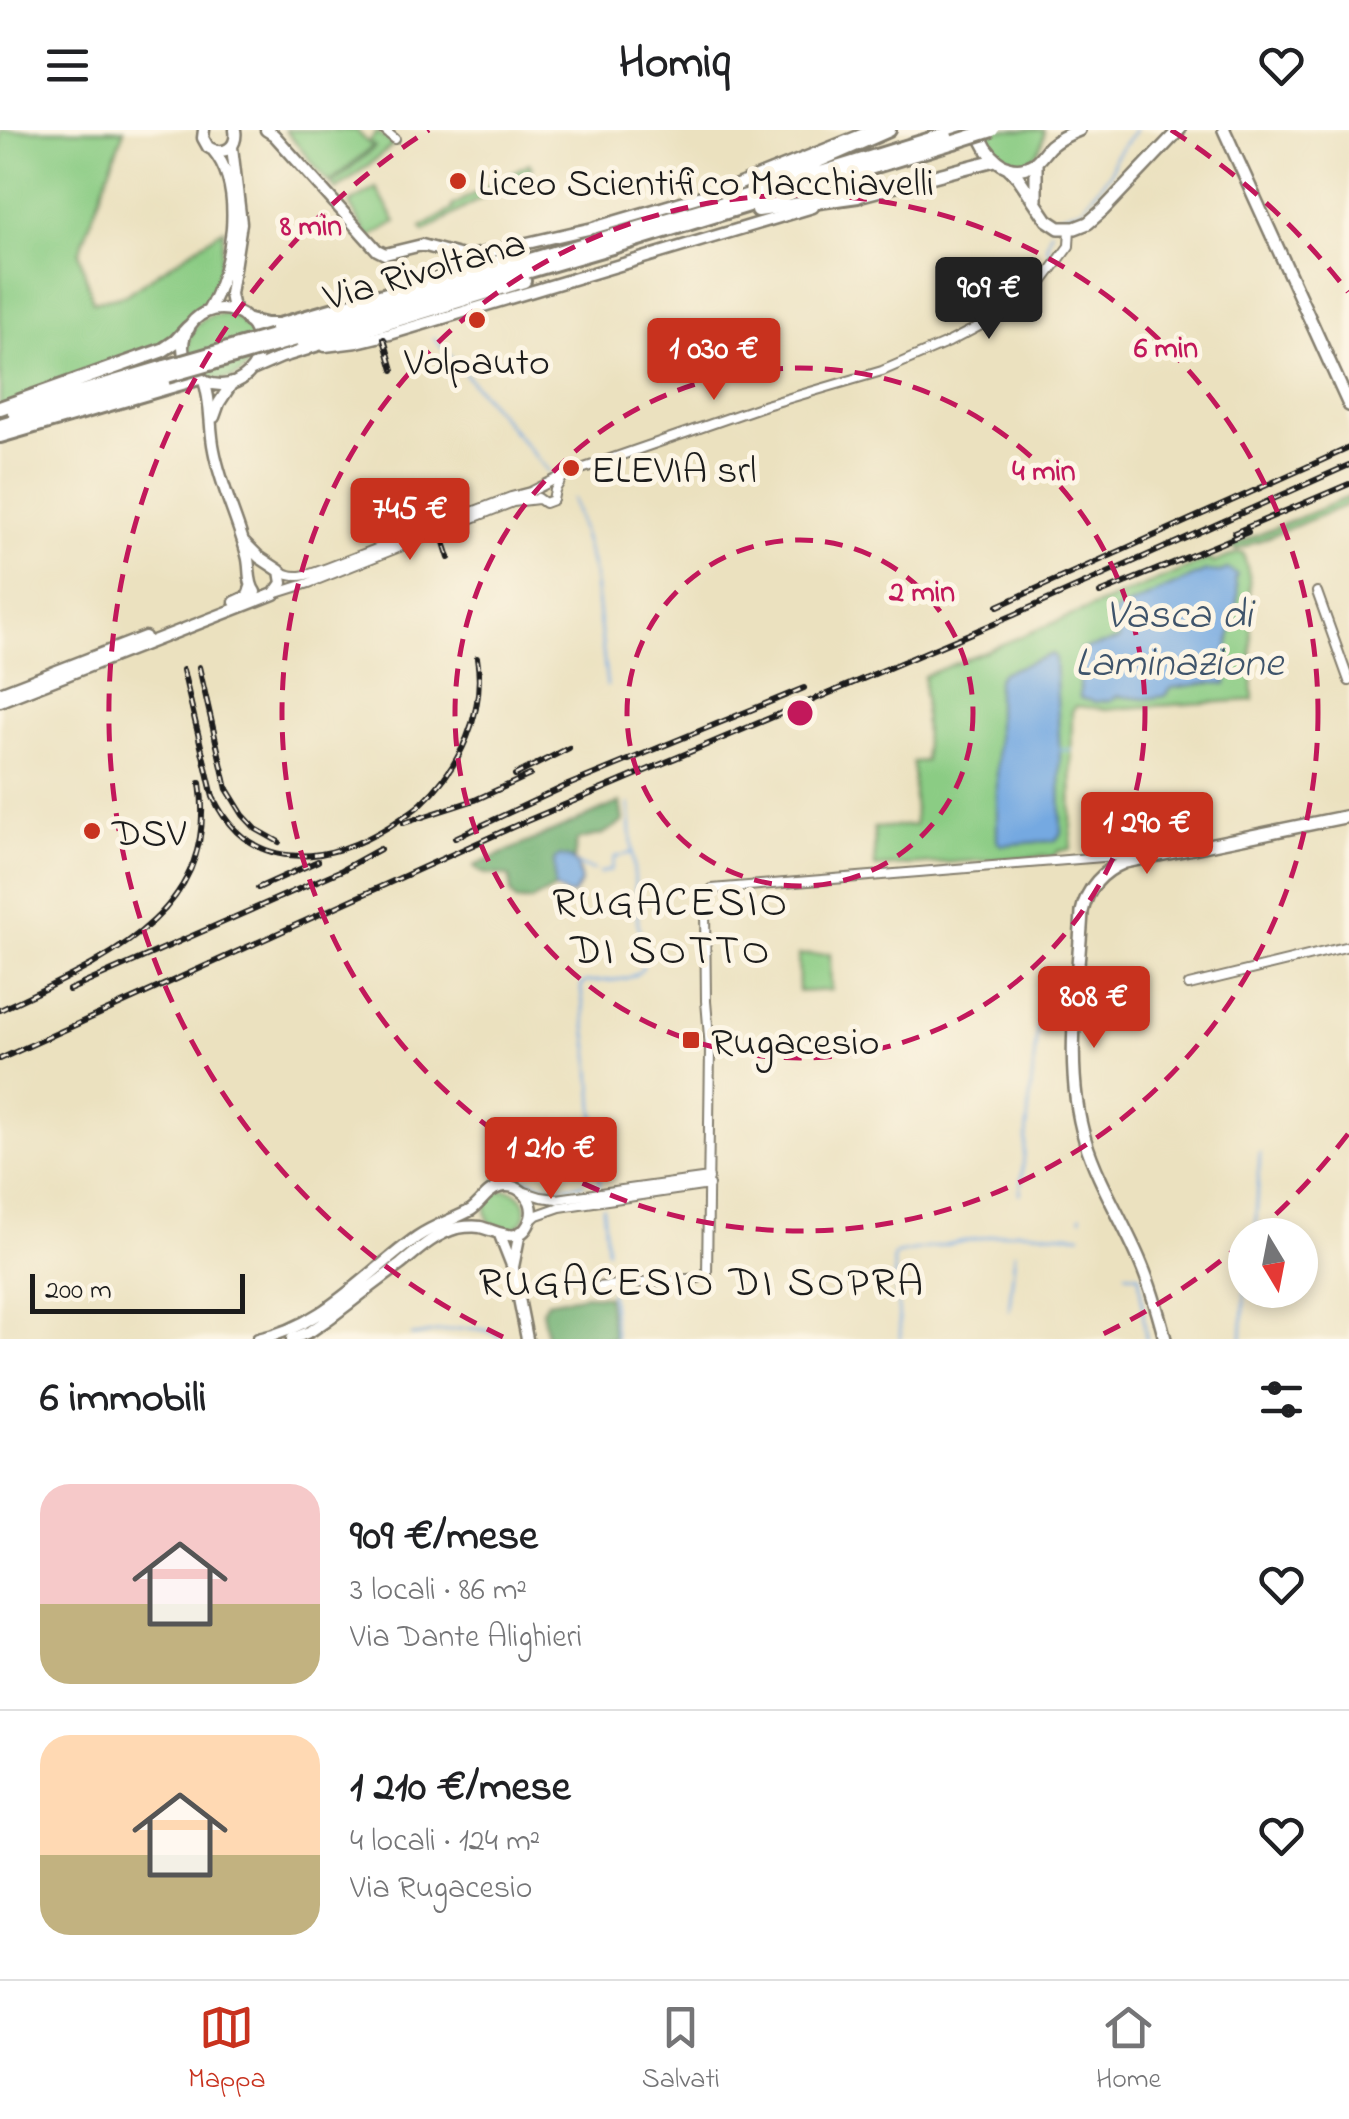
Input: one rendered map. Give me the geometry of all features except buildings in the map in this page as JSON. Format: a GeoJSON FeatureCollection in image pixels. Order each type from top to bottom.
{"type":"FeatureCollection","features":[{"type":"Feature","properties":{"kind":"highway"},"geometry":{"type":"LineString","coordinates":[[681,216],[767,184],[889,130]]}},
{"type":"Feature","properties":{"kind":"highway","name":"Via Rivoltana"},"geometry":{"type":"LineString","coordinates":[[274,340],[955,135],[992,130]]}},
{"type":"Feature","properties":{"kind":"highway","name":"Via Rivoltana"},"geometry":{"type":"LineString","coordinates":[[274,340],[629,242],[955,135]]}},
{"type":"Feature","properties":{"kind":"highway"},"geometry":{"type":"LineString","coordinates":[[629,242],[758,210],[858,196]]}},
{"type":"Feature","properties":{"kind":"highway"},"geometry":{"type":"LineString","coordinates":[[243,317],[264,325],[279,324],[466,270],[583,240],[615,236]]}},
{"type":"Feature","properties":{"kind":"highway"},"geometry":{"type":"LineString","coordinates":[[302,349],[570,266],[598,251]]}},
{"type":"Feature","properties":{"kind":"highway"},"geometry":{"type":"LineString","coordinates":[[0,412],[166,349],[188,328]]}},
{"type":"Feature","properties":{"kind":"highway"},"geometry":{"type":"LineString","coordinates":[[0,426],[274,340]]}},
{"type":"Feature","properties":{"kind":"highway"},"geometry":{"type":"LineString","coordinates":[[0,412],[166,372]]}},
{"type":"Feature","properties":{"kind":"highway"},"geometry":{"type":"LineString","coordinates":[[0,436],[201,380]]}},
{"type":"Feature","properties":{"kind":"main road"},"geometry":{"type":"LineString","coordinates":[[978,130],[985,148],[1018,177],[1050,223],[1059,228],[1093,220],[1179,130]]}},
{"type":"Feature","properties":{"kind":"main road"},"geometry":{"type":"LineString","coordinates":[[1045,151],[1049,130]]}},
{"type":"Feature","properties":{"kind":"main road"},"geometry":{"type":"LineString","coordinates":[[858,196],[937,173],[1001,163],[1020,168],[1036,162],[1063,137],[1079,130]]}},
{"type":"Feature","properties":{"kind":"main road"},"geometry":{"type":"LineString","coordinates":[[1224,130],[1349,405]]}},
{"type":"Feature","properties":{"kind":"main road"},"geometry":{"type":"LineString","coordinates":[[1036,162],[1036,204]]}},
{"type":"Feature","properties":{"kind":"main road"},"geometry":{"type":"LineString","coordinates":[[1164,1339],[1139,1257],[1089,1152],[1079,1117],[1073,1080],[1082,912],[1088,893],[1099,875],[1125,862],[1349,816]]}},
{"type":"Feature","properties":{"kind":"street"},"geometry":{"type":"LineString","coordinates":[[204,130],[205,143],[226,171],[232,219],[227,265],[208,311]]}},
{"type":"Feature","properties":{"kind":"street"},"geometry":{"type":"LineString","coordinates":[[213,150],[232,147],[236,130]]}},
{"type":"Feature","properties":{"kind":"street"},"geometry":{"type":"LineString","coordinates":[[266,130],[371,246],[385,254],[422,246],[466,257],[592,228],[732,187],[874,130]]}},
{"type":"Feature","properties":{"kind":"street"},"geometry":{"type":"LineString","coordinates":[[384,130],[395,139]]}},
{"type":"Feature","properties":{"kind":"street"},"geometry":{"type":"LineString","coordinates":[[232,147],[241,222],[230,294],[232,304],[256,333],[259,344],[250,371]]}},
{"type":"Feature","properties":{"kind":"street"},"geometry":{"type":"LineString","coordinates":[[212,428],[216,409],[232,383],[302,349],[390,334],[669,248],[858,196]]}},
{"type":"Feature","properties":{"kind":"street"},"geometry":{"type":"LineString","coordinates":[[551,487],[564,475],[766,405],[882,371],[1029,300],[1069,246],[1070,228]]}},
{"type":"Feature","properties":{"kind":"street"},"geometry":{"type":"LineString","coordinates":[[0,693],[250,594],[244,542],[218,466],[210,401],[183,354],[183,339],[198,316],[223,309],[243,317]]}},
{"type":"Feature","properties":{"kind":"street"},"geometry":{"type":"LineString","coordinates":[[201,380],[216,385],[232,383]]}},
{"type":"Feature","properties":{"kind":"street"},"geometry":{"type":"LineString","coordinates":[[538,494],[542,485],[551,487]]}},
{"type":"Feature","properties":{"kind":"street"},"geometry":{"type":"LineString","coordinates":[[538,494],[544,503],[552,502],[555,497],[551,487]]}},
{"type":"Feature","properties":{"kind":"street"},"geometry":{"type":"LineString","coordinates":[[0,702],[511,497],[538,494]]}},
{"type":"Feature","properties":{"kind":"street"},"geometry":{"type":"LineString","coordinates":[[244,542],[288,576],[328,571]]}},
{"type":"Feature","properties":{"kind":"street"},"geometry":{"type":"LineString","coordinates":[[250,574],[256,566],[268,563]]}},
{"type":"Feature","properties":{"kind":"street"},"geometry":{"type":"LineString","coordinates":[[272,595],[282,583],[280,570]]}},
{"type":"Feature","properties":{"kind":"street"},"geometry":{"type":"LineString","coordinates":[[251,587],[258,594],[272,595]]}},
{"type":"Feature","properties":{"kind":"street"},"geometry":{"type":"LineString","coordinates":[[1317,592],[1349,682]]}},
{"type":"Feature","properties":{"kind":"street"},"geometry":{"type":"LineString","coordinates":[[596,1287],[704,1277],[708,1270],[710,1049],[705,908],[709,892],[718,887],[1178,851]]}},
{"type":"Feature","properties":{"kind":"street"},"geometry":{"type":"LineString","coordinates":[[1080,859],[1095,865],[1099,875]]}},
{"type":"Feature","properties":{"kind":"street"},"geometry":{"type":"LineString","coordinates":[[1189,985],[1349,946]]}},
{"type":"Feature","properties":{"kind":"street"},"geometry":{"type":"LineString","coordinates":[[258,1339],[290,1330],[316,1316],[414,1239],[465,1213],[502,1186],[558,1200],[709,1181]]}},
{"type":"Feature","properties":{"kind":"street"},"geometry":{"type":"LineString","coordinates":[[292,1339],[327,1320],[443,1233],[468,1226],[511,1236],[538,1215],[560,1207],[709,1181]]}},
{"type":"Feature","properties":{"kind":"street"},"geometry":{"type":"LineString","coordinates":[[513,1268],[532,1208],[522,1191]]}},
{"type":"Feature","properties":{"kind":"street"},"geometry":{"type":"LineString","coordinates":[[483,1200],[482,1218],[496,1234],[513,1268],[527,1339]]}},
{"type":"Feature","properties":{"kind":"green space"},"geometry":{"type":"Polygon","coordinates":[[[0,130],[124,130],[79,253],[93,302],[125,295],[224,229],[219,274],[208,302],[188,320],[163,355],[134,372],[0,412],[0,130]]]}},
{"type":"Feature","properties":{"kind":"green space"},"geometry":{"type":"Polygon","coordinates":[[[285,130],[356,130],[368,143],[377,132],[394,145],[336,190],[331,184],[375,147],[371,144],[329,183],[285,130]]]}},
{"type":"Feature","properties":{"kind":"green space"},"geometry":{"type":"Polygon","coordinates":[[[984,130],[1044,130],[1035,155],[1018,162],[998,153],[984,130]]]}},
{"type":"Feature","properties":{"kind":"green space"},"geometry":{"type":"Polygon","coordinates":[[[529,163],[532,168],[424,232],[421,228],[453,209],[452,206],[529,163]]]}},
{"type":"Feature","properties":{"kind":"green space"},"geometry":{"type":"Polygon","coordinates":[[[376,188],[396,222],[369,238],[349,204],[376,188]]]}},
{"type":"Feature","properties":{"kind":"green space"},"geometry":{"type":"Polygon","coordinates":[[[221,314],[244,324],[254,347],[244,370],[221,380],[198,370],[188,347],[198,324],[221,314]]]}},
{"type":"Feature","properties":{"kind":"green space"},"geometry":{"type":"Polygon","coordinates":[[[1349,497],[1349,504],[1236,550],[1232,546],[1349,497]]]}},
{"type":"Feature","properties":{"kind":"green space"},"geometry":{"type":"Polygon","coordinates":[[[1243,553],[1249,575],[1253,700],[1106,709],[1076,706],[1072,711],[1071,849],[1054,856],[875,867],[874,828],[915,825],[913,762],[925,761],[924,676],[1210,559],[1213,563],[1243,553]]]}},
{"type":"Feature","properties":{"kind":"green space"},"geometry":{"type":"Polygon","coordinates":[[[620,802],[623,822],[603,834],[577,840],[574,859],[556,858],[555,888],[531,901],[517,901],[511,895],[510,877],[486,874],[474,866],[620,802]]]}},
{"type":"Feature","properties":{"kind":"green space"},"geometry":{"type":"Polygon","coordinates":[[[830,954],[831,990],[799,992],[798,955],[830,954]]]}},
{"type":"Feature","properties":{"kind":"green space"},"geometry":{"type":"Polygon","coordinates":[[[506,1190],[520,1196],[526,1210],[520,1224],[506,1230],[492,1224],[486,1210],[492,1196],[506,1190]]]}},
{"type":"Feature","properties":{"kind":"green space"},"geometry":{"type":"Polygon","coordinates":[[[586,1295],[607,1296],[614,1339],[547,1339],[542,1310],[547,1302],[586,1295]]]}},
{"type":"Feature","properties":{"kind":"water","name":"Vasca di Laminazione"},"geometry":{"type":"Polygon","coordinates":[[[1228,569],[1237,575],[1238,595],[1224,671],[1226,684],[1172,688],[1164,696],[1145,699],[1118,696],[1096,702],[1080,698],[1080,650],[1119,640],[1114,612],[1206,571],[1228,569]]]}},
{"type":"Feature","properties":{"kind":"water","name":"Vasca di Laminazione"},"geometry":{"type":"Polygon","coordinates":[[[1052,654],[1061,833],[1056,840],[1002,845],[997,839],[997,679],[1001,673],[1052,654]]]}},
{"type":"Feature","properties":{"kind":"water"},"geometry":{"type":"Polygon","coordinates":[[[560,856],[574,861],[578,868],[581,883],[573,895],[555,888],[554,860],[560,856]]]}},
{"type":"Feature","properties":{"kind":"waterway"},"geometry":{"type":"LineString","coordinates":[[1055,217],[1082,208],[1111,172],[1115,157],[1135,130]]}},
{"type":"Feature","properties":{"kind":"waterway"},"geometry":{"type":"LineString","coordinates":[[1051,231],[1047,245],[1052,259]]}},
{"type":"Feature","properties":{"kind":"waterway"},"geometry":{"type":"LineString","coordinates":[[434,338],[549,472]]}},
{"type":"Feature","properties":{"kind":"waterway"},"geometry":{"type":"LineString","coordinates":[[573,499],[594,574],[607,686]]}},
{"type":"Feature","properties":{"kind":"waterway"},"geometry":{"type":"LineString","coordinates":[[1060,750],[1071,750]]}},
{"type":"Feature","properties":{"kind":"waterway"},"geometry":{"type":"LineString","coordinates":[[600,1185],[581,989],[586,982],[625,979],[643,968],[629,804]]}},
{"type":"Feature","properties":{"kind":"waterway"},"geometry":{"type":"LineString","coordinates":[[600,873],[611,870],[615,857],[631,853]]}},
{"type":"Feature","properties":{"kind":"waterway"},"geometry":{"type":"LineString","coordinates":[[578,865],[594,870]]}},
{"type":"Feature","properties":{"kind":"waterway"},"geometry":{"type":"LineString","coordinates":[[1020,1194],[1039,1011]]}},
{"type":"Feature","properties":{"kind":"waterway"},"geometry":{"type":"LineString","coordinates":[[1256,1218],[1260,1153]]}},
{"type":"Feature","properties":{"kind":"waterway"},"geometry":{"type":"LineString","coordinates":[[520,1177],[551,1187],[584,1184]]}},
{"type":"Feature","properties":{"kind":"waterway"},"geometry":{"type":"LineString","coordinates":[[603,1207],[607,1250]]}},
{"type":"Feature","properties":{"kind":"waterway"},"geometry":{"type":"LineString","coordinates":[[901,1339],[893,1257],[897,1254],[1017,1231],[1081,1235]]}},
{"type":"Feature","properties":{"kind":"waterway"},"geometry":{"type":"LineString","coordinates":[[1009,1310],[1015,1252]]}},
{"type":"Feature","properties":{"kind":"waterway"},"geometry":{"type":"LineString","coordinates":[[1126,1273],[1139,1275],[1146,1339]]}},
{"type":"Feature","properties":{"kind":"waterway"},"geometry":{"type":"LineString","coordinates":[[610,1292],[616,1339]]}},
{"type":"Feature","properties":{"kind":"waterway"},"geometry":{"type":"LineString","coordinates":[[1242,1339],[1244,1308]]}},
{"type":"Feature","properties":{"kind":"waterway"},"geometry":{"type":"LineString","coordinates":[[412,1336],[472,1328],[494,1333],[501,1339]]}},
{"type":"Feature","properties":{"kind":"railway"},"geometry":{"type":"LineString","coordinates":[[384,339],[393,370]]}},
{"type":"Feature","properties":{"kind":"railway"},"geometry":{"type":"LineString","coordinates":[[998,606],[1349,448]]}},
{"type":"Feature","properties":{"kind":"railway"},"geometry":{"type":"LineString","coordinates":[[0,1059],[517,825],[1014,615],[1349,465]]}},
{"type":"Feature","properties":{"kind":"railway"},"geometry":{"type":"LineString","coordinates":[[1234,533],[1349,484]]}},
{"type":"Feature","properties":{"kind":"railway"},"geometry":{"type":"LineString","coordinates":[[431,501],[449,558]]}},
{"type":"Feature","properties":{"kind":"railway"},"geometry":{"type":"LineString","coordinates":[[1100,593],[1248,532]]}},
{"type":"Feature","properties":{"kind":"railway"},"geometry":{"type":"LineString","coordinates":[[183,670],[213,797],[228,822],[247,840],[268,851],[316,855],[341,849],[390,826],[435,790],[458,756],[474,718],[477,658]]}},
{"type":"Feature","properties":{"kind":"railway"},"geometry":{"type":"LineString","coordinates":[[199,667],[227,789],[256,829],[279,842]]}},
{"type":"Feature","properties":{"kind":"railway"},"geometry":{"type":"LineString","coordinates":[[455,838],[568,785],[804,688]]}},
{"type":"Feature","properties":{"kind":"railway"},"geometry":{"type":"LineString","coordinates":[[515,775],[569,748]]}},
{"type":"Feature","properties":{"kind":"railway"},"geometry":{"type":"LineString","coordinates":[[404,823],[475,800],[530,775]]}},
{"type":"Feature","properties":{"kind":"railway"},"geometry":{"type":"LineString","coordinates":[[0,1010],[112,952],[145,929],[172,901],[191,868],[201,829],[200,783]]}},
{"type":"Feature","properties":{"kind":"railway"},"geometry":{"type":"LineString","coordinates":[[69,990],[342,870],[380,849]]}},
{"type":"Feature","properties":{"kind":"railway"},"geometry":{"type":"LineString","coordinates":[[258,888],[318,861]]}},
{"type":"Feature","properties":{"kind":"place","name":"Liceo Scientifico Macchiavelli"},"geometry":{"type":"Point","coordinates":[458,181]}},
{"type":"Feature","properties":{"kind":"place","name":"Volpauto"},"geometry":{"type":"Point","coordinates":[477,320]}},
{"type":"Feature","properties":{"kind":"place","name":"ELEVIA srl"},"geometry":{"type":"Point","coordinates":[571,468]}},
{"type":"Feature","properties":{"kind":"place","name":"DSV"},"geometry":{"type":"Point","coordinates":[92,831]}},
{"type":"Feature","properties":{"kind":"place","name":"Rugacesio"},"geometry":{"type":"Point","coordinates":[691,1040]}},
{"type":"Feature","properties":{"kind":"district","name":"RUGACESIO DI SOTTO"},"geometry":{"type":"Point","coordinates":[671,924]}},
{"type":"Feature","properties":{"kind":"district","name":"RUGACESIO DI SOPRA"},"geometry":{"type":"Point","coordinates":[702,1280]}}]}
